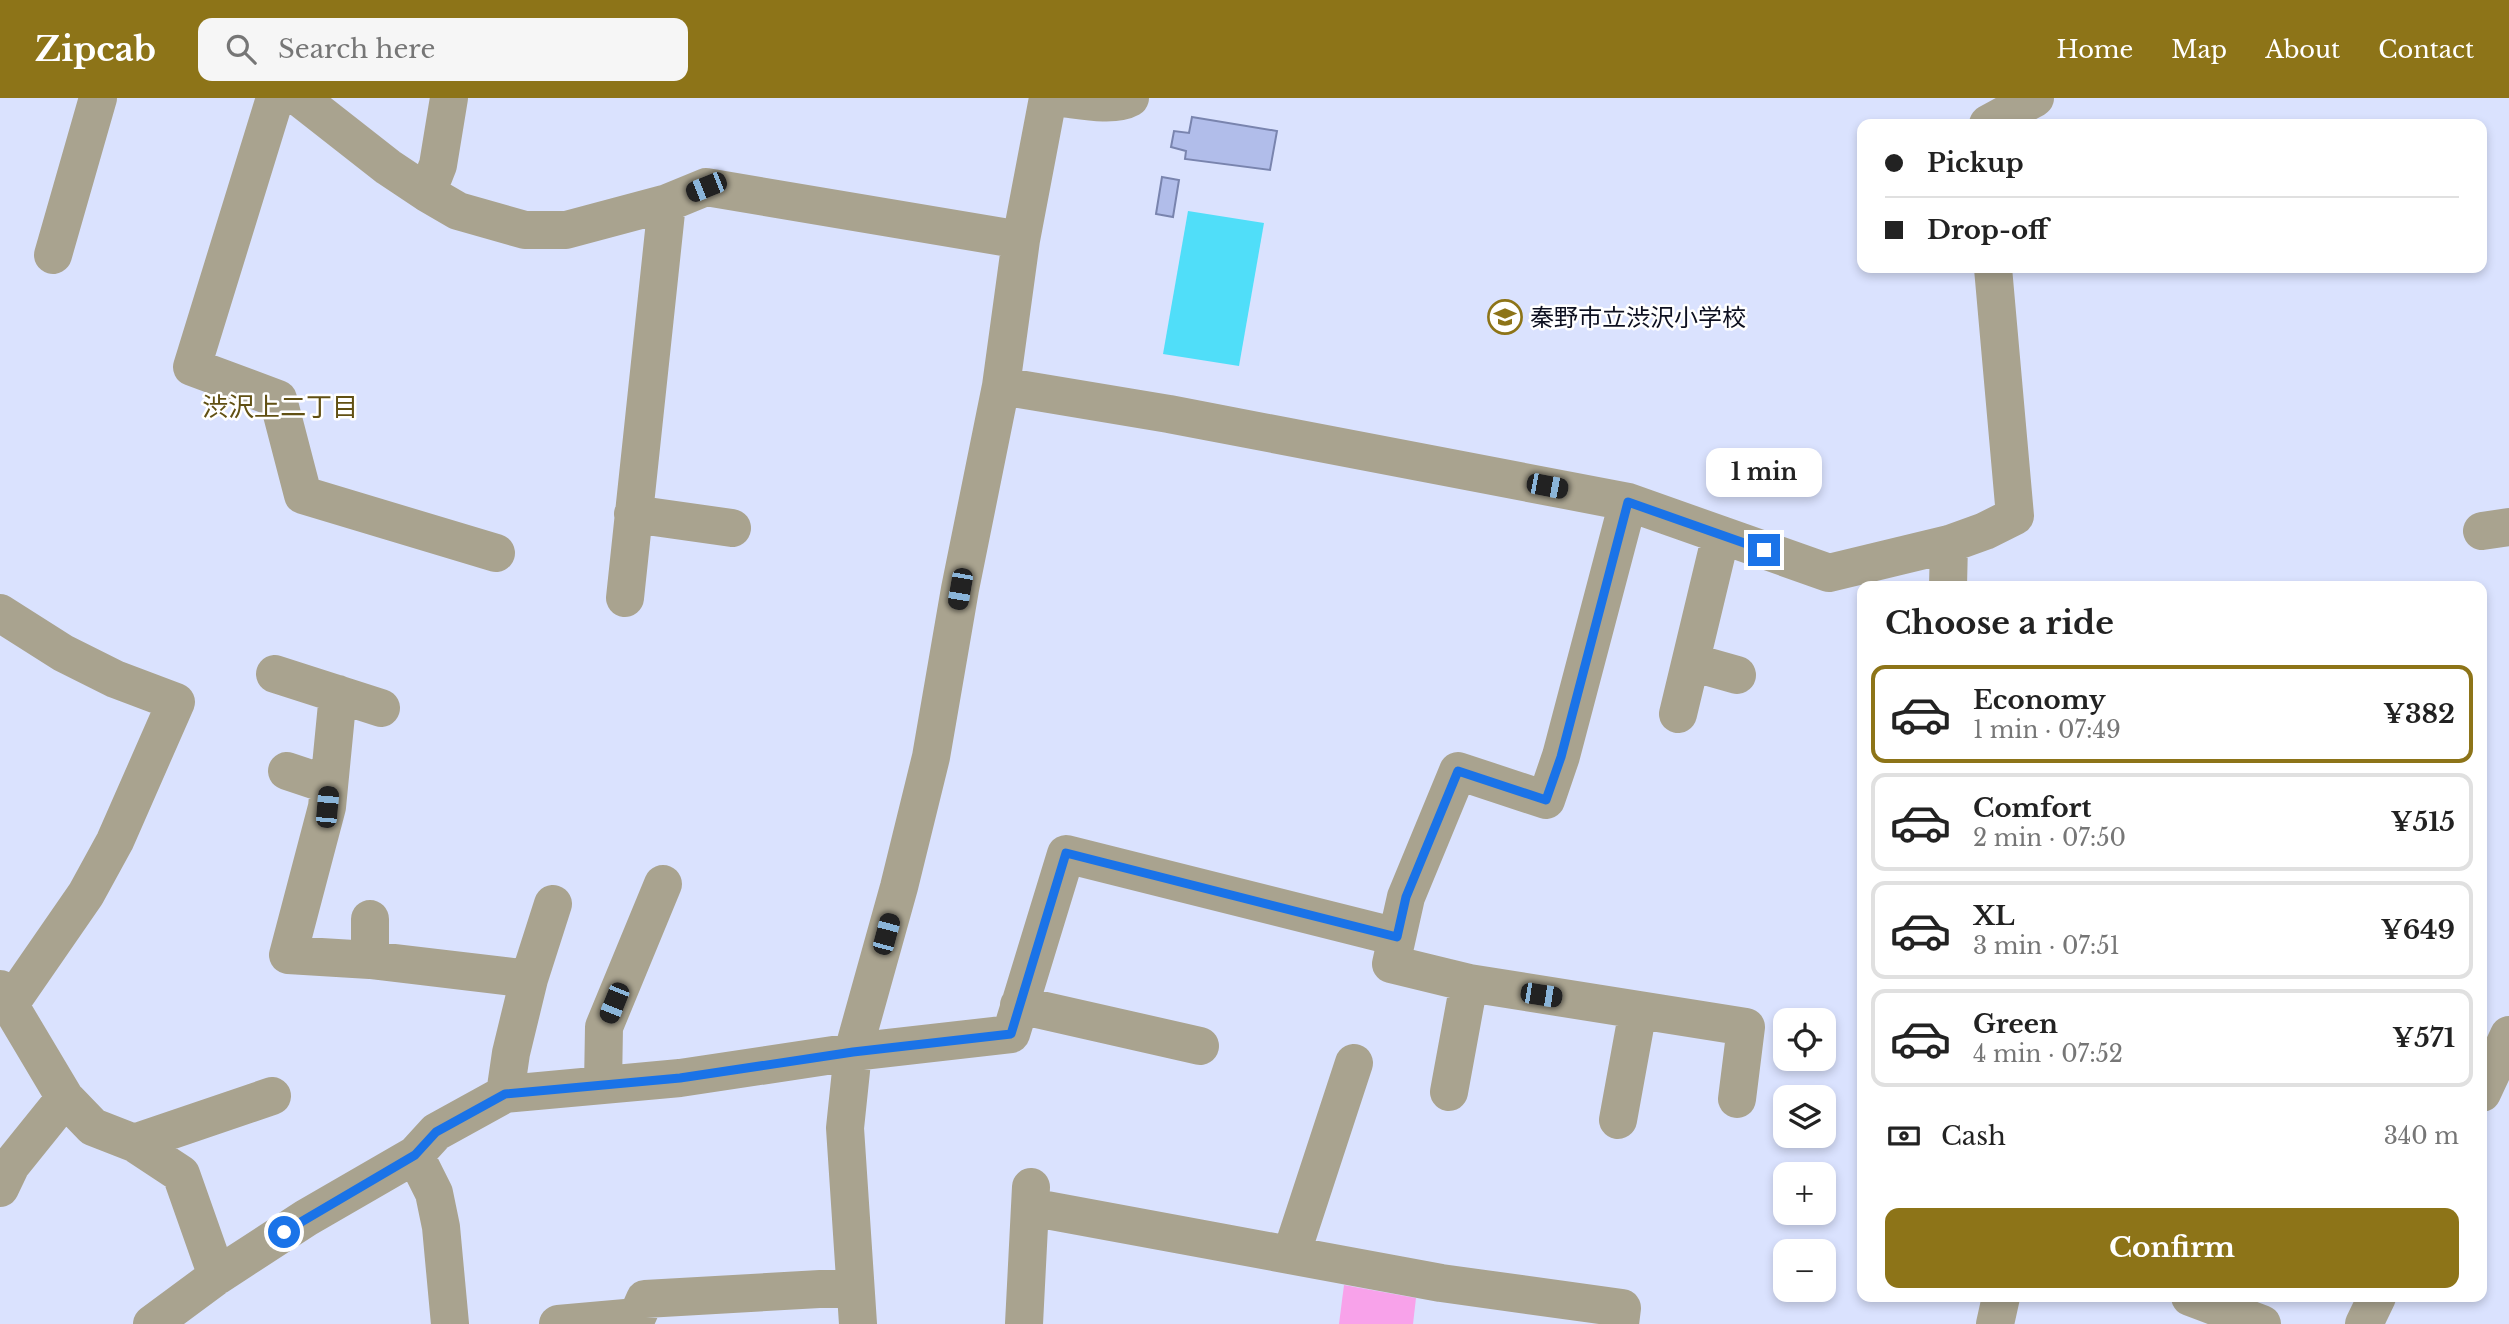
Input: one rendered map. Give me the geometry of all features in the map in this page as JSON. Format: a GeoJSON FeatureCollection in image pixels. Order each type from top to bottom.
{"type":"FeatureCollection","features":[{"type":"Feature","properties":{"kind":"street"},"geometry":{"type":"LineString","coordinates":[[53,255],[98,98]]}},
{"type":"Feature","properties":{"kind":"street"},"geometry":{"type":"LineString","coordinates":[[275,98],[191,368],[278,399],[303,495],[496,553]]}},
{"type":"Feature","properties":{"kind":"street"},"geometry":{"type":"LineString","coordinates":[[300,98],[388,167],[427,193],[458,211],[525,230],[566,230],[667,202],[706,187],[1021,240]]}},
{"type":"Feature","properties":{"kind":"street"},"geometry":{"type":"LineString","coordinates":[[427,193],[438,165],[449,98]]}},
{"type":"Feature","properties":{"kind":"street"},"geometry":{"type":"LineString","coordinates":[[858,1324],[845,1128],[853,1052],[899,887],[931,757],[960,589],[1001,386],[1021,240],[1048,98]]}},
{"type":"Feature","properties":{"kind":"street"},"geometry":{"type":"LineString","coordinates":[[1062,98],[1096,102],[1125,101],[1130,98]]}},
{"type":"Feature","properties":{"kind":"street"},"geometry":{"type":"LineString","coordinates":[[1998,119],[2035,98]]}},
{"type":"Feature","properties":{"kind":"street"},"geometry":{"type":"LineString","coordinates":[[625,598],[633,514],[633,372],[667,202]]}},
{"type":"Feature","properties":{"kind":"street"},"geometry":{"type":"LineString","coordinates":[[1001,386],[1169,414],[1628,502],[1829,573],[1949,544],[2015,516],[1993,273]]}},
{"type":"Feature","properties":{"kind":"street"},"geometry":{"type":"LineString","coordinates":[[1628,502],[1561,757],[1546,800],[1458,771],[1406,897],[1391,964],[1469,983],[1746,1027],[1737,1099]]}},
{"type":"Feature","properties":{"kind":"street"},"geometry":{"type":"LineString","coordinates":[[633,514],[732,528]]}},
{"type":"Feature","properties":{"kind":"street"},"geometry":{"type":"LineString","coordinates":[[1678,714],[1721,535]]}},
{"type":"Feature","properties":{"kind":"street"},"geometry":{"type":"LineString","coordinates":[[1948,581],[1949,544]]}},
{"type":"Feature","properties":{"kind":"street"},"geometry":{"type":"LineString","coordinates":[[0,612],[63,653],[115,679],[176,702],[115,841],[86,894],[5,996],[65,1098],[93,1127],[134,1143],[181,1174],[216,1276]]}},
{"type":"Feature","properties":{"kind":"street"},"geometry":{"type":"LineString","coordinates":[[1691,662],[1737,675]]}},
{"type":"Feature","properties":{"kind":"street"},"geometry":{"type":"LineString","coordinates":[[275,674],[381,708]]}},
{"type":"Feature","properties":{"kind":"street"},"geometry":{"type":"LineString","coordinates":[[338,694],[325,817],[288,955],[370,960],[529,979]]}},
{"type":"Feature","properties":{"kind":"street"},"geometry":{"type":"LineString","coordinates":[[287,771],[329,785]]}},
{"type":"Feature","properties":{"kind":"street"},"geometry":{"type":"LineString","coordinates":[[152,1324],[216,1276],[306,1218],[415,1155],[436,1132],[505,1094],[680,1078],[853,1052],[1011,1034],[1066,853],[1397,937]]}},
{"type":"Feature","properties":{"kind":"street"},"geometry":{"type":"LineString","coordinates":[[603,1085],[604,1027],[663,884]]}},
{"type":"Feature","properties":{"kind":"street"},"geometry":{"type":"LineString","coordinates":[[505,1094],[511,1053],[529,979],[553,905]]}},
{"type":"Feature","properties":{"kind":"street"},"geometry":{"type":"LineString","coordinates":[[370,919],[370,960]]}},
{"type":"Feature","properties":{"kind":"street"},"geometry":{"type":"LineString","coordinates":[[1449,1091],[1469,983]]}},
{"type":"Feature","properties":{"kind":"street"},"geometry":{"type":"LineString","coordinates":[[1019,1005],[1200,1046]]}},
{"type":"Feature","properties":{"kind":"street"},"geometry":{"type":"LineString","coordinates":[[1618,1120],[1638,1010]]}},
{"type":"Feature","properties":{"kind":"street"},"geometry":{"type":"LineString","coordinates":[[1291,1255],[1354,1063]]}},
{"type":"Feature","properties":{"kind":"street"},"geometry":{"type":"LineString","coordinates":[[134,1143],[272,1097]]}},
{"type":"Feature","properties":{"kind":"street"},"geometry":{"type":"LineString","coordinates":[[0,1188],[10,1165],[65,1098]]}},
{"type":"Feature","properties":{"kind":"street"},"geometry":{"type":"LineString","coordinates":[[415,1155],[434,1193],[441,1227],[450,1324]]}},
{"type":"Feature","properties":{"kind":"street"},"geometry":{"type":"LineString","coordinates":[[1024,1324],[1030,1197],[1291,1255],[1441,1283],[1622,1308],[1620,1324]]}},
{"type":"Feature","properties":{"kind":"street"},"geometry":{"type":"LineString","coordinates":[[558,1324],[637,1317],[645,1299],[855,1286]]}},
{"type":"Feature","properties":{"kind":"street"},"geometry":{"type":"LineString","coordinates":[[1994,1324],[2000,1302]]}},
{"type":"Feature","properties":{"kind":"street"},"geometry":{"type":"LineString","coordinates":[[2203,1302],[2262,1324]]}},
{"type":"Feature","properties":{"kind":"street"},"geometry":{"type":"LineString","coordinates":[[2364,1324],[2375,1302]]}},
{"type":"Feature","properties":{"kind":"shaded area"},"geometry":{"type":"Polygon","coordinates":[[[1344,1285],[1416,1298],[1413,1324],[1339,1324],[1344,1285]]]}},
{"type":"Feature","properties":{"kind":"water"},"geometry":{"type":"Polygon","coordinates":[[[1188,211],[1264,223],[1239,366],[1163,354],[1188,211]]]}},
{"type":"Feature","properties":{"kind":"building"},"geometry":{"type":"Polygon","coordinates":[[[1192,117],[1277,131],[1270,170],[1185,159],[1186,151],[1171,147],[1174,131],[1189,133],[1192,117]]]}},
{"type":"Feature","properties":{"kind":"building"},"geometry":{"type":"Polygon","coordinates":[[[1162,177],[1179,180],[1173,217],[1156,214],[1162,177]]]}},
{"type":"Feature","properties":{"kind":"place","name":"秦野市立渋沢小学校"},"geometry":{"type":"Point","coordinates":[1505,317]}},
{"type":"Feature","properties":{"kind":"district","name":"渋沢上二丁目"},"geometry":{"type":"Point","coordinates":[280,407]}},
{"type":"Feature","properties":{"kind":"route"},"geometry":{"type":"LineString","coordinates":[[284,1232],[415,1155],[436,1132],[505,1094],[680,1078],[853,1052],[1011,1034],[1066,853],[1397,937],[1406,897],[1458,771],[1546,800],[1561,757],[1628,502],[1764,550]]}}]}
